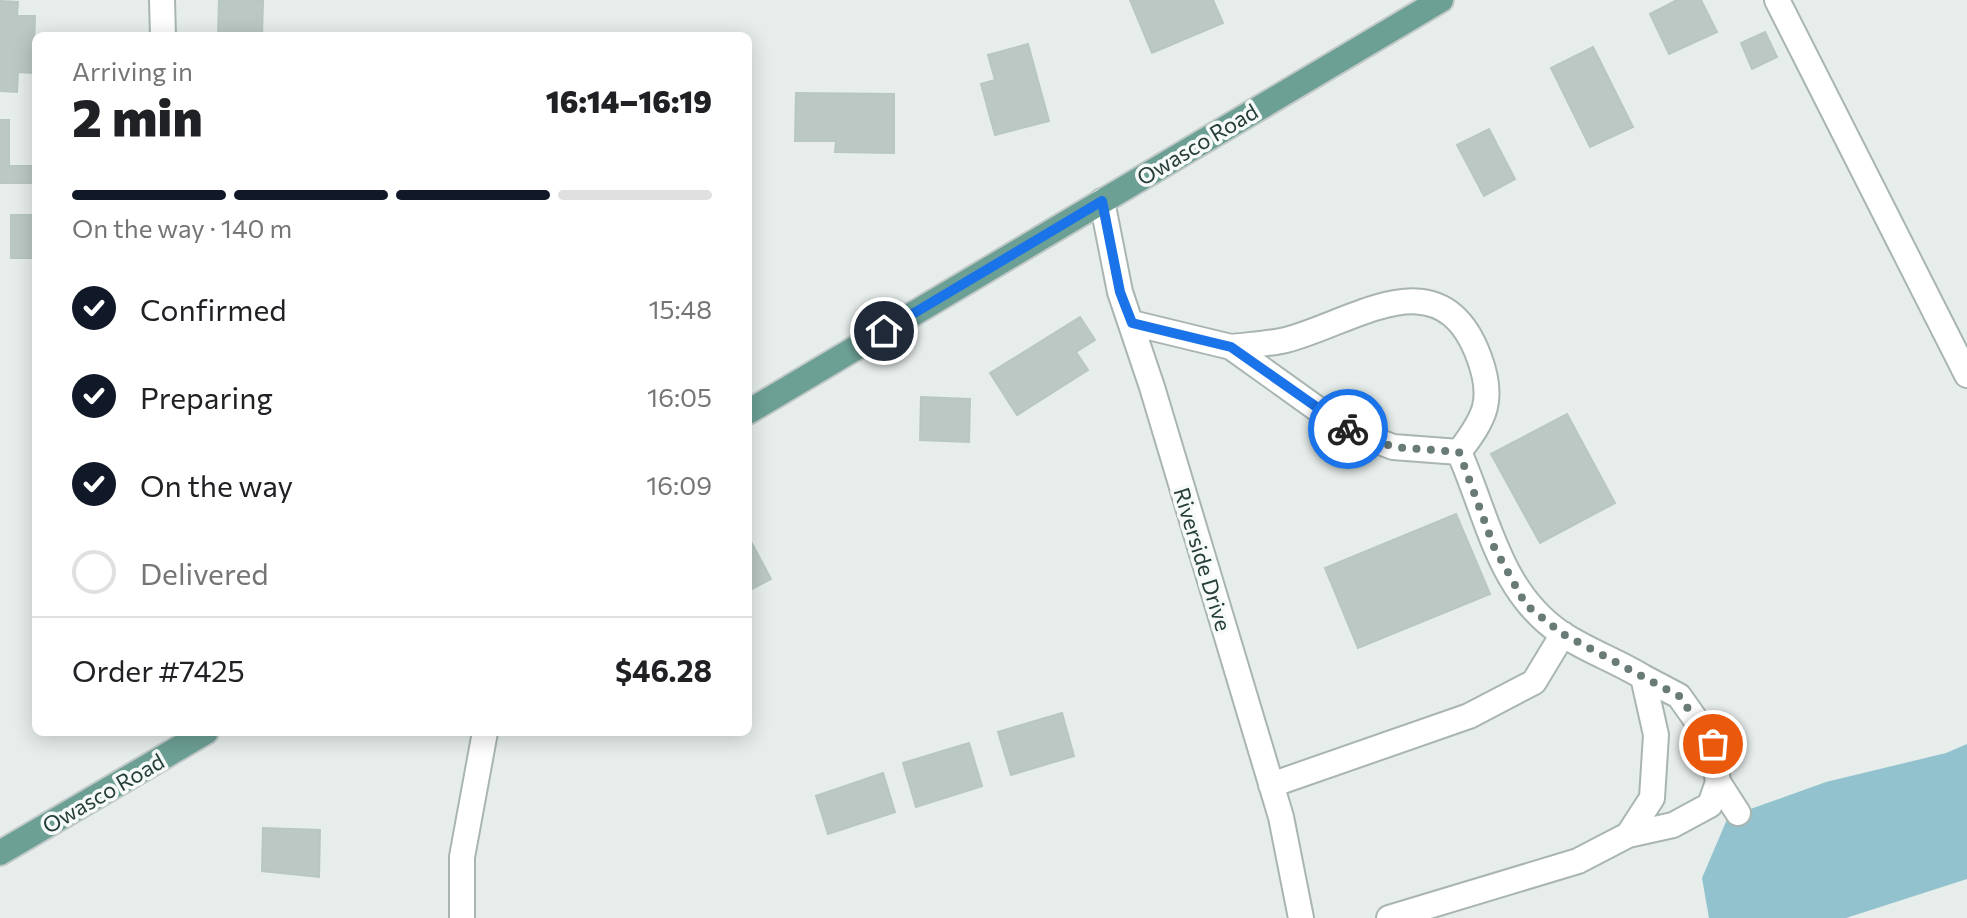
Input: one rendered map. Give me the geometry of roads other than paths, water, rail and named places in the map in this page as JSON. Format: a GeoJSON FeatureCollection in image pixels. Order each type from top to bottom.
{"type":"FeatureCollection","features":[{"type":"Feature","properties":{"kind":"main road","name":"Owasco Road"},"geometry":{"type":"LineString","coordinates":[[752,410],[1441,0]]}},
{"type":"Feature","properties":{"kind":"main road","name":"Owasco Road"},"geometry":{"type":"LineString","coordinates":[[0,853],[194,736]]}},
{"type":"Feature","properties":{"kind":"street"},"geometry":{"type":"LineString","coordinates":[[162,0],[163,32]]}},
{"type":"Feature","properties":{"kind":"street"},"geometry":{"type":"LineString","coordinates":[[1777,0],[1967,375]]}},
{"type":"Feature","properties":{"kind":"street","name":"Riverside Drive"},"geometry":{"type":"LineString","coordinates":[[1102,201],[1120,292],[1271,785],[1301,918]]}},
{"type":"Feature","properties":{"kind":"street"},"geometry":{"type":"LineString","coordinates":[[1132,323],[1231,347],[1285,340],[1385,302],[1422,300],[1455,316],[1478,355],[1487,390],[1483,422],[1459,452]]}},
{"type":"Feature","properties":{"kind":"street"},"geometry":{"type":"LineString","coordinates":[[1231,347],[1344,428],[1393,447],[1459,452]]}},
{"type":"Feature","properties":{"kind":"street"},"geometry":{"type":"LineString","coordinates":[[1459,452],[1494,547],[1526,605],[1563,634],[1679,696],[1713,744],[1718,782],[1738,813]]}},
{"type":"Feature","properties":{"kind":"street"},"geometry":{"type":"LineString","coordinates":[[1271,785],[1469,716],[1534,682],[1563,634]]}},
{"type":"Feature","properties":{"kind":"street"},"geometry":{"type":"LineString","coordinates":[[1628,835],[1652,798],[1656,735],[1643,677]]}},
{"type":"Feature","properties":{"kind":"street"},"geometry":{"type":"LineString","coordinates":[[462,918],[462,857],[484,736]]}},
{"type":"Feature","properties":{"kind":"street"},"geometry":{"type":"LineString","coordinates":[[1389,918],[1578,861],[1628,835],[1673,825],[1710,805],[1718,782]]}},
{"type":"Feature","properties":{"kind":"water"},"geometry":{"type":"Polygon","coordinates":[[[1967,744],[1967,879],[1846,918],[1709,918],[1702,878],[1728,817],[1826,782],[1946,753],[1967,744]]]}}]}
